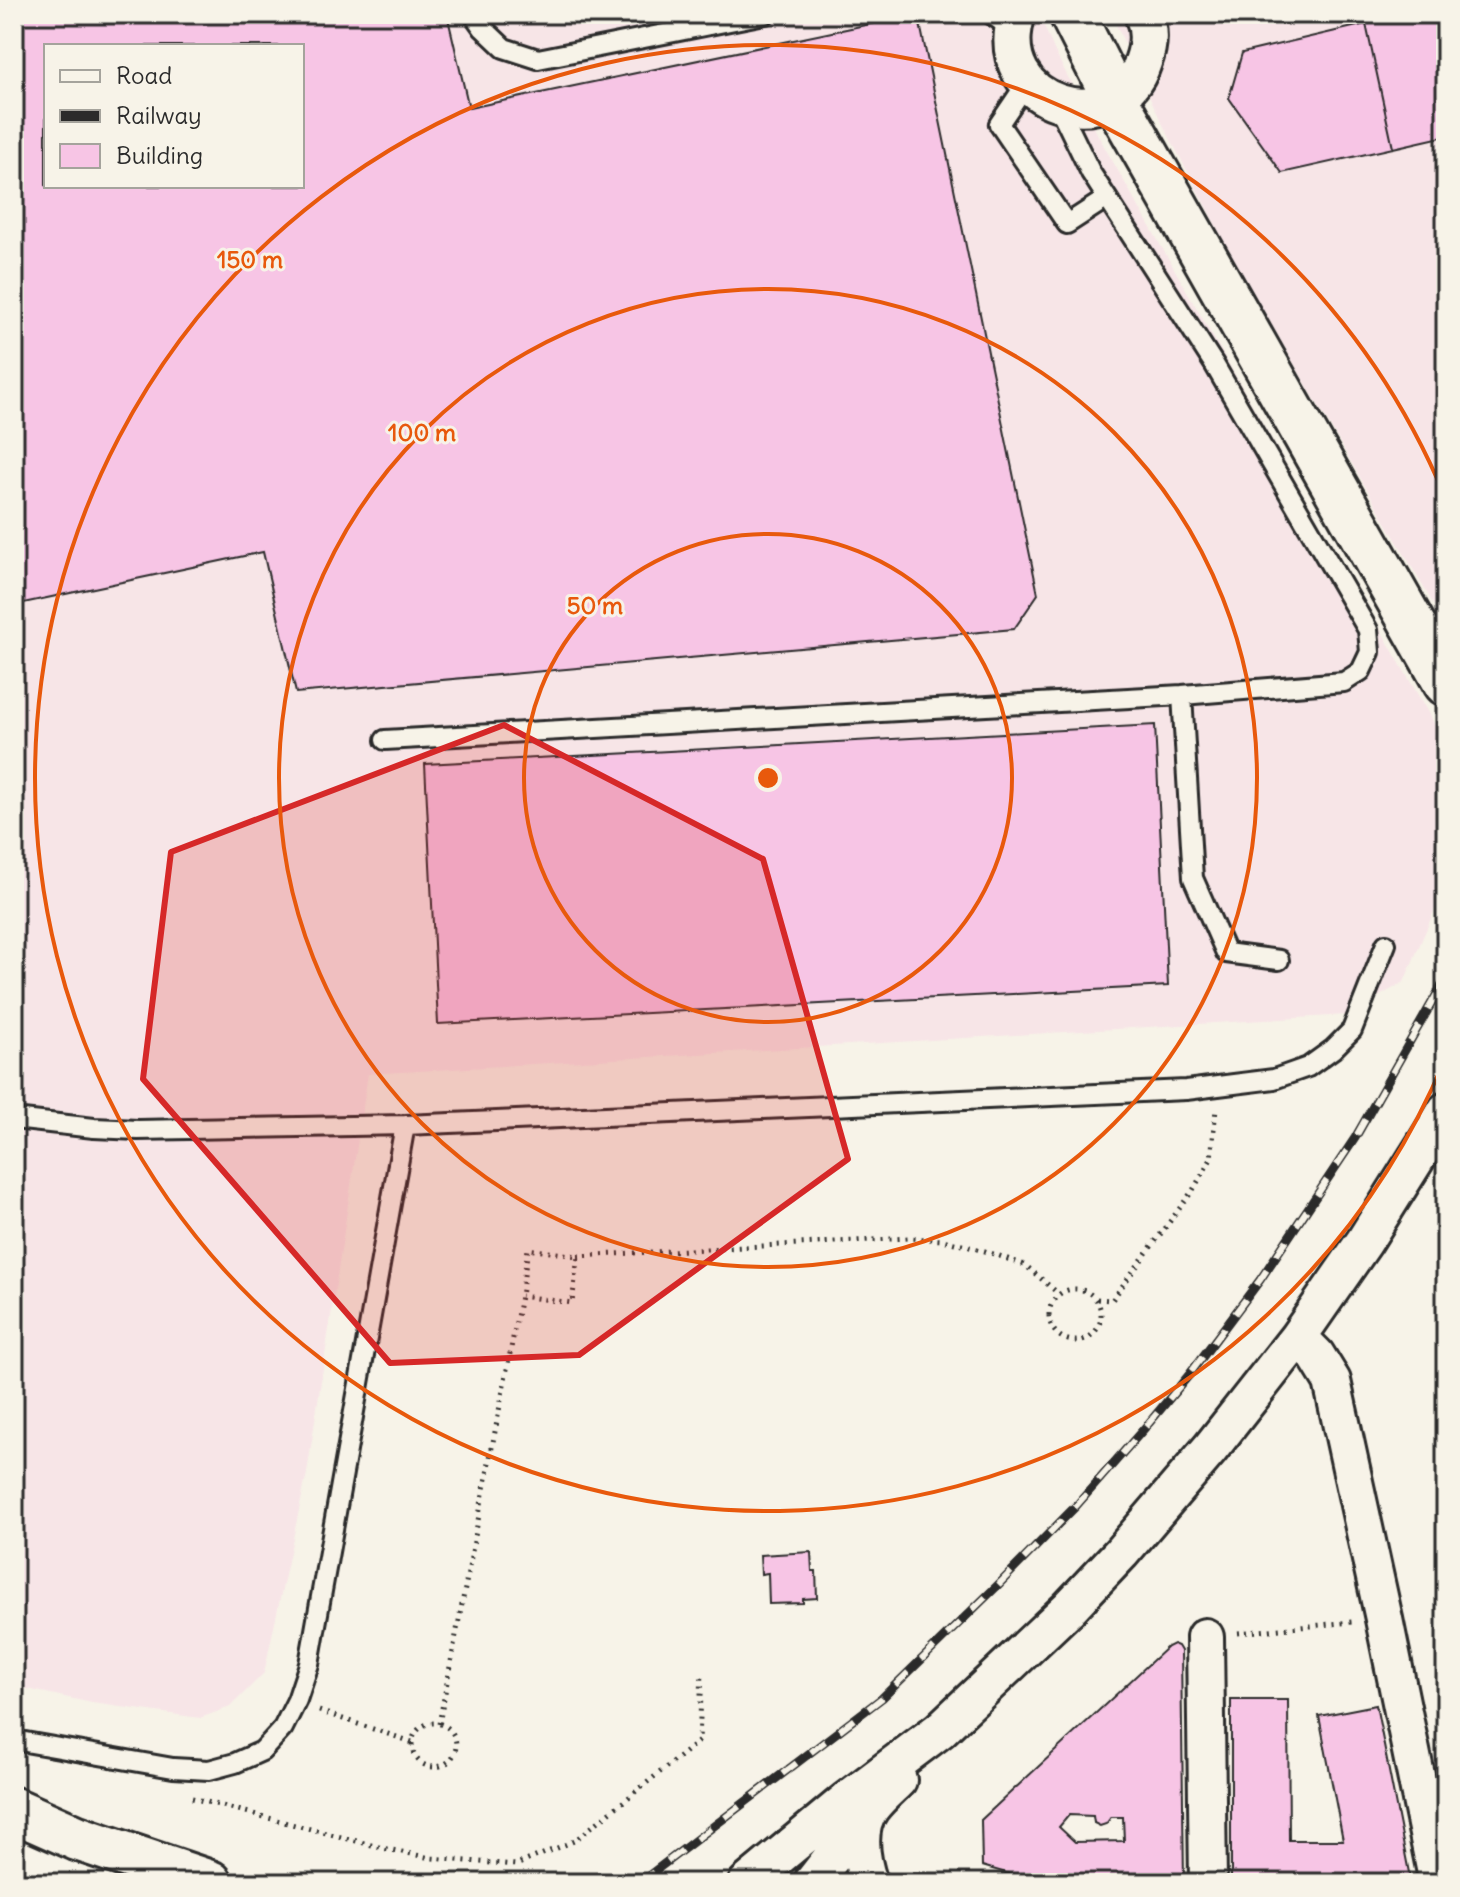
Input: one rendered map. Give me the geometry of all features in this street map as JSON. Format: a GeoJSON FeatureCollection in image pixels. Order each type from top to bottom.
{"type":"FeatureCollection","features":[{"type":"Feature","properties":{"kind":"street"},"geometry":{"type":"LineString","coordinates":[[1072,14],[1114,97],[1446,683]]}},
{"type":"Feature","properties":{"kind":"street"},"geometry":{"type":"LineString","coordinates":[[1007,19],[1013,53],[1022,75],[1037,93],[1057,103],[1081,107],[1105,103],[1125,90],[1140,72],[1148,48],[1147,24],[1143,14]]}},
{"type":"Feature","properties":{"kind":"street"},"geometry":{"type":"LineString","coordinates":[[747,1883],[847,1800],[940,1730],[1069,1608],[1121,1553],[1202,1458],[1298,1337],[1364,1242],[1446,1111]]}},
{"type":"Feature","properties":{"kind":"street"},"geometry":{"type":"LineString","coordinates":[[1298,1337],[1316,1355],[1332,1381],[1438,1883]]}},
{"type":"Feature","properties":{"kind":"street"},"geometry":{"type":"LineString","coordinates":[[1205,1637],[1208,1883]]}},
{"type":"Feature","properties":{"kind":"street"},"geometry":{"type":"LineString","coordinates":[[812,1883],[869,1810],[918,1759],[940,1730]]}},
{"type":"Feature","properties":{"kind":"street"},"geometry":{"type":"LineString","coordinates":[[14,1810],[77,1838],[210,1883]]}},
{"type":"Feature","properties":{"kind":"street"},"geometry":{"type":"LineString","coordinates":[[869,1810],[861,1833],[863,1865],[869,1883]]}},
{"type":"Feature","properties":{"kind":"lane"},"geometry":{"type":"LineString","coordinates":[[473,14],[504,48],[538,59],[765,14]]}},
{"type":"Feature","properties":{"kind":"lane"},"geometry":{"type":"LineString","coordinates":[[1028,81],[999,124],[1067,224],[1107,198]]}},
{"type":"Feature","properties":{"kind":"lane"},"geometry":{"type":"LineString","coordinates":[[385,740],[1182,695],[1344,682],[1361,671],[1370,652],[1368,630],[1214,364],[1091,173],[1057,103]]}},
{"type":"Feature","properties":{"kind":"lane"},"geometry":{"type":"LineString","coordinates":[[1182,695],[1193,878],[1226,953],[1279,960]]}},
{"type":"Feature","properties":{"kind":"lane"},"geometry":{"type":"LineString","coordinates":[[14,1119],[138,1130],[405,1125],[1186,1090],[1274,1079],[1308,1067],[1352,1030],[1386,944]]}},
{"type":"Feature","properties":{"kind":"lane"},"geometry":{"type":"LineString","coordinates":[[14,1740],[173,1768],[209,1770],[262,1751],[283,1728],[297,1700],[309,1664],[405,1125]]}},
{"type":"Feature","properties":{"kind":"path"},"geometry":{"type":"LineString","coordinates":[[1097,1299],[1112,1300],[1193,1190],[1211,1159],[1217,1086]]}},
{"type":"Feature","properties":{"kind":"path"},"geometry":{"type":"LineString","coordinates":[[439,1724],[528,1249],[578,1256],[909,1238],[943,1240],[1025,1265],[1059,1294]]}},
{"type":"Feature","properties":{"kind":"path"},"geometry":{"type":"LineString","coordinates":[[521,1296],[572,1303],[578,1256]]}},
{"type":"Feature","properties":{"kind":"path"},"geometry":{"type":"LineString","coordinates":[[1075,1289],[1090,1293],[1097,1299],[1101,1315],[1097,1330],[1082,1340],[1074,1341],[1057,1334],[1049,1318],[1053,1301],[1059,1294],[1075,1289]]}},
{"type":"Feature","properties":{"kind":"path"},"geometry":{"type":"LineString","coordinates":[[1205,1637],[1384,1619]]}},
{"type":"Feature","properties":{"kind":"path"},"geometry":{"type":"LineString","coordinates":[[192,1798],[387,1849],[431,1858],[516,1865],[574,1841],[699,1741],[702,1672]]}},
{"type":"Feature","properties":{"kind":"path"},"geometry":{"type":"LineString","coordinates":[[319,1711],[412,1742]]}},
{"type":"Feature","properties":{"kind":"path"},"geometry":{"type":"LineString","coordinates":[[439,1724],[451,1731],[456,1745],[446,1764],[432,1767],[419,1762],[412,1742],[418,1729],[424,1725],[439,1724]]}},
{"type":"Feature","properties":{"kind":"highlighted area"},"geometry":{"type":"Polygon","coordinates":[[[504,725],[763,859],[848,1159],[579,1355],[390,1363],[143,1079],[171,852],[504,725]]]}},
{"type":"Feature","properties":{"kind":"shaded area"},"geometry":{"type":"Polygon","coordinates":[[[14,14],[1039,14],[1100,139],[1446,744],[1446,883],[1404,982],[1347,1015],[368,1074],[307,1473],[264,1673],[230,1707],[200,1718],[92,1703],[14,1686],[14,14]]]}},
{"type":"Feature","properties":{"kind":"shaded area"},"geometry":{"type":"Polygon","coordinates":[[[1111,14],[1446,14],[1446,626],[1230,253],[1161,121],[1111,14]]]}},
{"type":"Feature","properties":{"kind":"building"},"geometry":{"type":"Polygon","coordinates":[[[14,14],[447,14],[469,108],[918,14],[1038,594],[1014,629],[296,693],[263,552],[14,605],[14,14]]]}},
{"type":"Feature","properties":{"kind":"building"},"geometry":{"type":"Polygon","coordinates":[[[1414,14],[1446,14],[1446,136],[1393,148],[1366,24],[1414,14]]]}},
{"type":"Feature","properties":{"kind":"building"},"geometry":{"type":"Polygon","coordinates":[[[1366,24],[1393,148],[1282,173],[1229,98],[1242,53],[1366,24]]]}},
{"type":"Feature","properties":{"kind":"building"},"geometry":{"type":"Polygon","coordinates":[[[1155,725],[1168,986],[438,1024],[425,764],[1155,725]]]}},
{"type":"Feature","properties":{"kind":"building"},"geometry":{"type":"Polygon","coordinates":[[[811,1552],[812,1571],[816,1571],[817,1598],[803,1599],[803,1603],[769,1604],[768,1573],[761,1574],[760,1555],[811,1552]]]}},
{"type":"Feature","properties":{"kind":"building"},"geometry":{"type":"Polygon","coordinates":[[[1173,1644],[1181,1651],[1184,1883],[1026,1883],[1013,1875],[982,1866],[981,1820],[1173,1644]],[[1069,1815],[1059,1827],[1075,1842],[1124,1841],[1123,1817],[1111,1817],[1100,1826],[1094,1823],[1093,1816],[1069,1815]]]}},
{"type":"Feature","properties":{"kind":"building"},"geometry":{"type":"Polygon","coordinates":[[[1231,1700],[1288,1700],[1289,1840],[1343,1840],[1319,1716],[1376,1705],[1411,1883],[1231,1883],[1231,1700]]]}},
{"type":"Feature","properties":{"kind":"railway"},"geometry":{"type":"LineString","coordinates":[[639,1883],[882,1698],[1076,1506],[1189,1375],[1260,1280],[1355,1138],[1446,978]]}}]}
